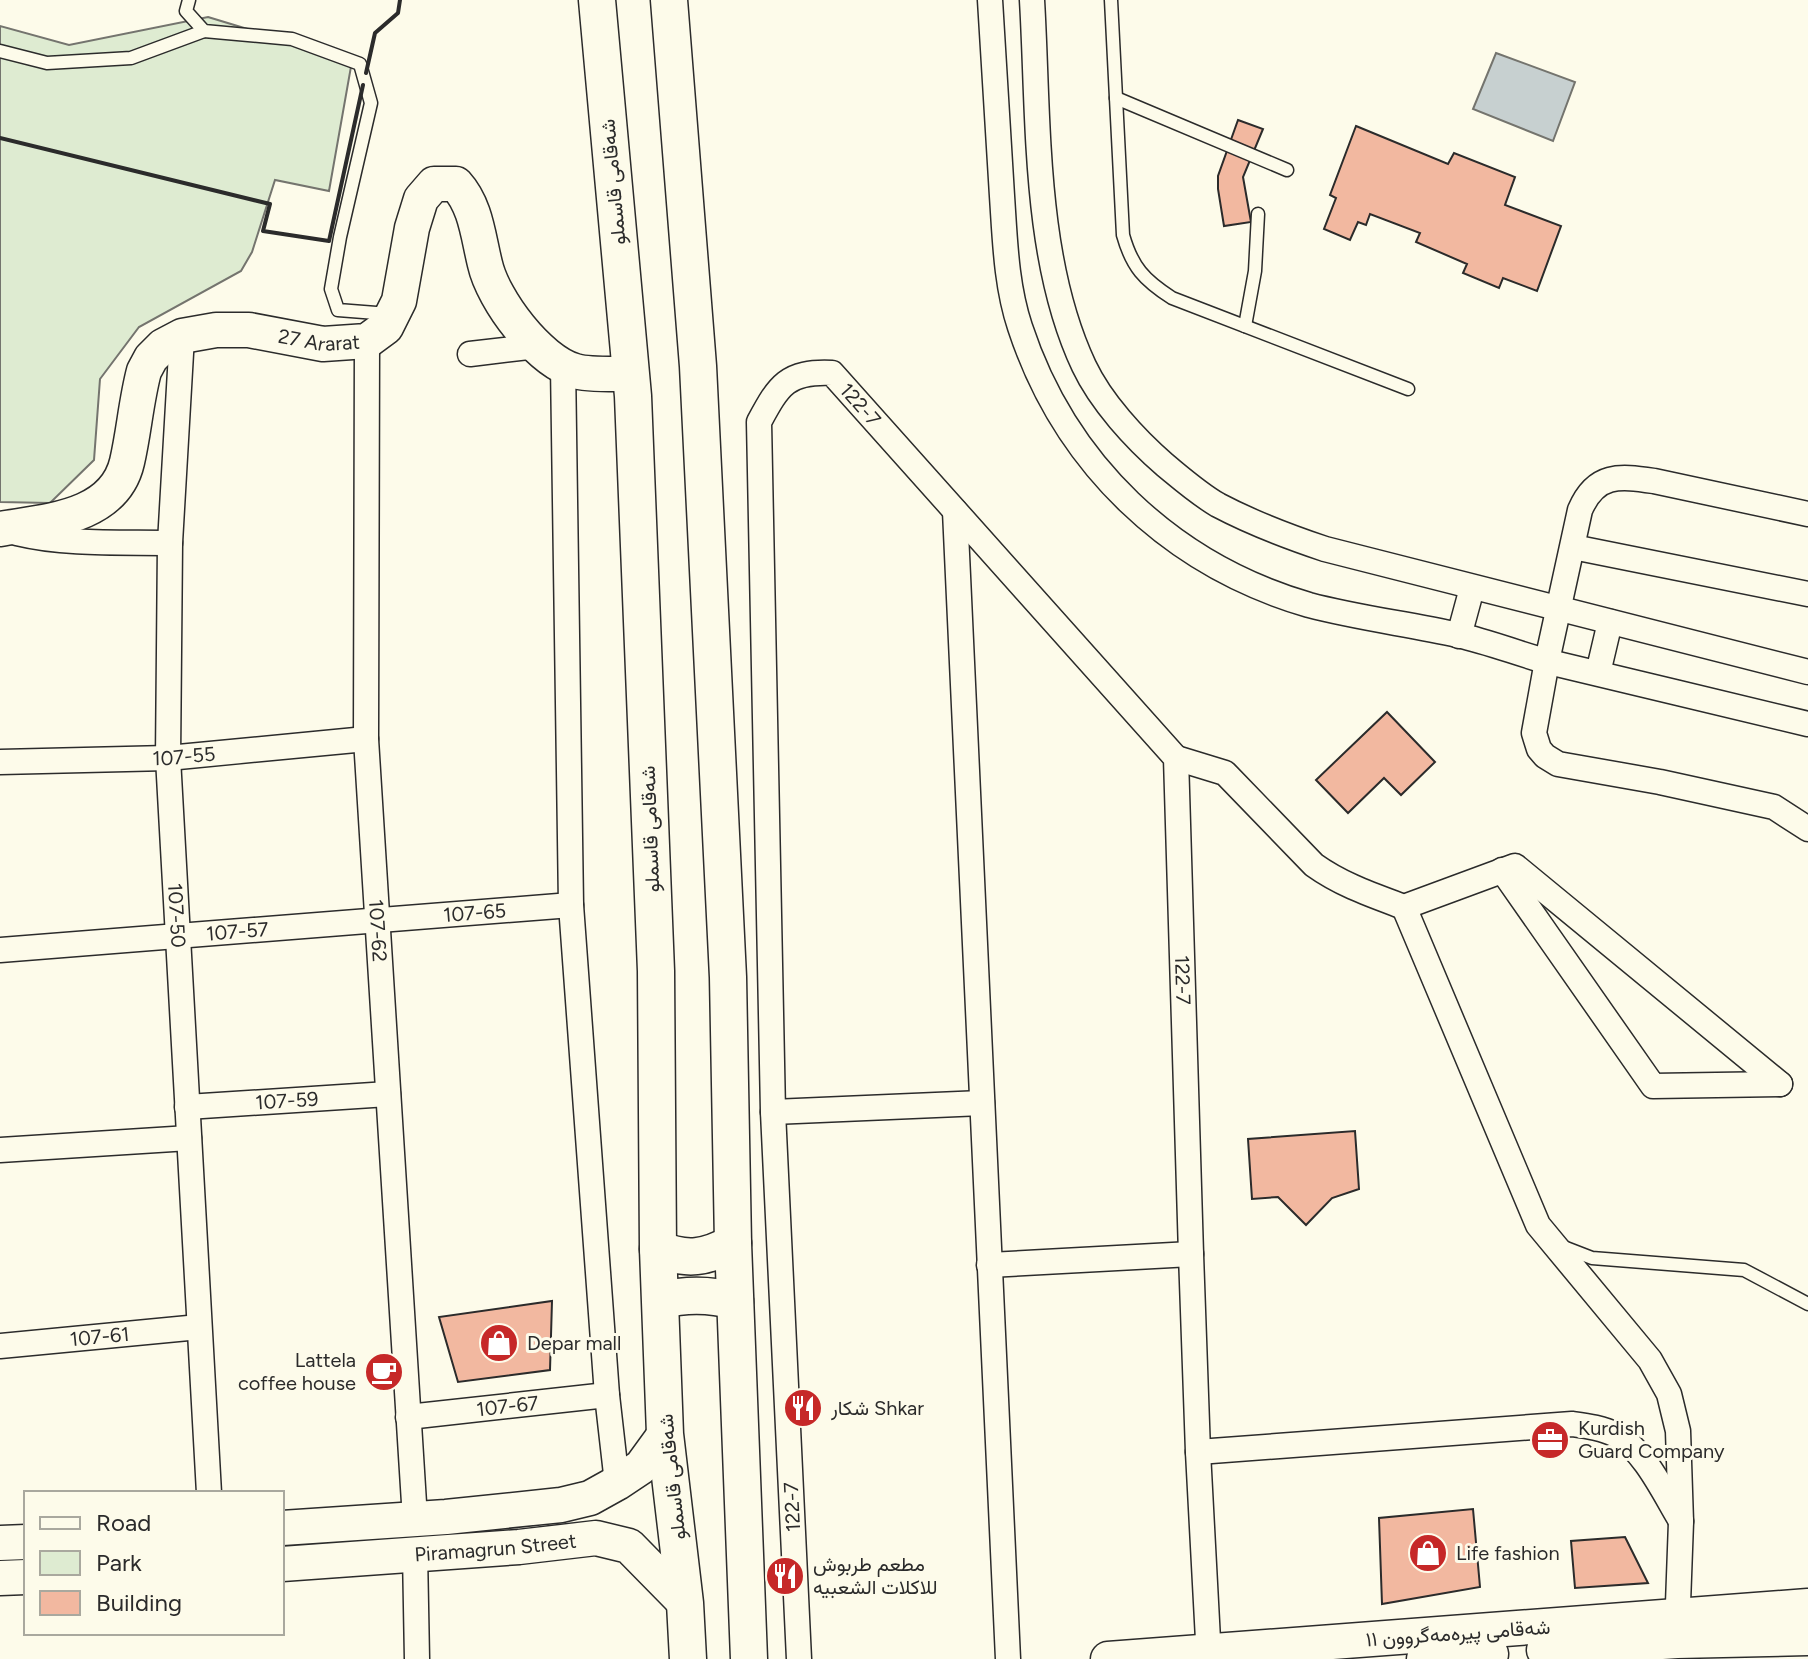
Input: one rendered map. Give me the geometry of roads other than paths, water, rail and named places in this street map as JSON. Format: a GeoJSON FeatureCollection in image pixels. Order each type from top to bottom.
{"type":"FeatureCollection","features":[{"type":"Feature","properties":{"kind":"main road"},"geometry":{"type":"LineString","coordinates":[[669,0],[698,366],[728,977],[733,1243],[749,1659]]}},
{"type":"Feature","properties":{"kind":"main road","name":"شەقامی قاسملو"},"geometry":{"type":"LineString","coordinates":[[596,3],[631,374],[656,971],[658,1249],[665,1434],[685,1603],[688,1659]]}},
{"type":"Feature","properties":{"kind":"main road","name":"27 Ararat"},"geometry":{"type":"LineString","coordinates":[[0,529],[80,513],[108,495],[127,465],[144,371],[163,346],[182,336],[216,330],[249,330],[323,344],[367,341],[386,327],[399,301],[412,228],[421,199],[434,184],[456,184],[467,196],[486,270],[504,305],[523,333],[550,355]]}},
{"type":"Feature","properties":{"kind":"main road"},"geometry":{"type":"LineString","coordinates":[[550,355],[575,371],[631,374]]}},
{"type":"Feature","properties":{"kind":"main road"},"geometry":{"type":"LineString","coordinates":[[658,1249],[683,1257],[696,1256],[709,1254],[733,1243]]}},
{"type":"Feature","properties":{"kind":"main road"},"geometry":{"type":"LineString","coordinates":[[661,1300],[706,1295],[735,1301]]}},
{"type":"Feature","properties":{"kind":"main road","name":"Piramagrun Street"},"geometry":{"type":"LineString","coordinates":[[284,1528],[561,1505],[590,1498],[641,1467],[665,1434]]}},
{"type":"Feature","properties":{"kind":"main road","name":"Piramagrun Street"},"geometry":{"type":"LineString","coordinates":[[284,1564],[519,1547],[596,1538],[629,1546],[685,1603]]}},
{"type":"Feature","properties":{"kind":"main road"},"geometry":{"type":"LineString","coordinates":[[0,1543],[24,1542]]}},
{"type":"Feature","properties":{"kind":"main road"},"geometry":{"type":"LineString","coordinates":[[0,1578],[24,1577]]}},
{"type":"Feature","properties":{"kind":"main road","name":"شەقامی پیرەمەگروون ١١"},"geometry":{"type":"LineString","coordinates":[[1424,1659],[1579,1653],[1677,1629],[1808,1606]]}},
{"type":"Feature","properties":{"kind":"main road","name":"شەقامی پیرەمەگروون ١١"},"geometry":{"type":"LineString","coordinates":[[1108,1659],[1280,1655],[1677,1629],[1808,1638]]}},
{"type":"Feature","properties":{"kind":"street"},"geometry":{"type":"LineString","coordinates":[[990,0],[1008,271],[1019,327],[1047,392],[1087,456],[1148,520],[1198,557],[1243,580],[1307,604],[1459,636],[1547,661],[1808,724]]}},
{"type":"Feature","properties":{"kind":"street"},"geometry":{"type":"LineString","coordinates":[[1032,0],[1040,161],[1050,257],[1066,317],[1084,368],[1117,415],[1155,456],[1217,504],[1325,549],[1808,672]]}},
{"type":"Feature","properties":{"kind":"street"},"geometry":{"type":"LineString","coordinates":[[994,65],[1009,74],[1036,71]]}},
{"type":"Feature","properties":{"kind":"street"},"geometry":{"type":"LineString","coordinates":[[1000,158],[1025,153],[1040,161]]}},
{"type":"Feature","properties":{"kind":"street","name":"107-50"},"geometry":{"type":"LineString","coordinates":[[182,336],[170,543],[168,758],[209,1491]]}},
{"type":"Feature","properties":{"kind":"street","name":"107-62"},"geometry":{"type":"LineString","coordinates":[[367,341],[366,739],[415,1519]]}},
{"type":"Feature","properties":{"kind":"street"},"geometry":{"type":"LineString","coordinates":[[470,354],[550,355],[571,905],[607,1395],[617,1483]]}},
{"type":"Feature","properties":{"kind":"street","name":"122-7"},"geometry":{"type":"LineString","coordinates":[[799,1659],[773,1112],[759,422],[782,384],[798,376],[819,372],[832,373],[1176,758],[1198,1452],[1209,1655]]}},
{"type":"Feature","properties":{"kind":"street"},"geometry":{"type":"LineString","coordinates":[[1808,514],[1654,481],[1614,478],[1593,488],[1580,510],[1534,733],[1539,749],[1553,761],[1566,765],[1660,782],[1808,816]]}},
{"type":"Feature","properties":{"kind":"street"},"geometry":{"type":"LineString","coordinates":[[955,511],[1008,1659]]}},
{"type":"Feature","properties":{"kind":"street"},"geometry":{"type":"LineString","coordinates":[[0,529],[63,540],[170,543]]}},
{"type":"Feature","properties":{"kind":"street"},"geometry":{"type":"LineString","coordinates":[[1573,547],[1808,594]]}},
{"type":"Feature","properties":{"kind":"street"},"geometry":{"type":"LineString","coordinates":[[1459,636],[1472,588]]}},
{"type":"Feature","properties":{"kind":"street"},"geometry":{"type":"LineString","coordinates":[[1598,673],[1610,622]]}},
{"type":"Feature","properties":{"kind":"street","name":"107-55"},"geometry":{"type":"LineString","coordinates":[[0,762],[168,758],[366,739]]}},
{"type":"Feature","properties":{"kind":"street"},"geometry":{"type":"LineString","coordinates":[[1176,758],[1225,773],[1314,865],[1330,876],[1404,907],[1502,870],[1515,866],[1780,1084],[1653,1086],[1502,870]]}},
{"type":"Feature","properties":{"kind":"street"},"geometry":{"type":"LineString","coordinates":[[1774,807],[1808,829]]}},
{"type":"Feature","properties":{"kind":"street","name":"107-65"},"geometry":{"type":"LineString","coordinates":[[377,921],[571,905]]}},
{"type":"Feature","properties":{"kind":"street"},"geometry":{"type":"LineString","coordinates":[[1404,907],[1538,1225],[1650,1360],[1669,1394],[1678,1431],[1681,1522],[1677,1629]]}},
{"type":"Feature","properties":{"kind":"street","name":"107-57"},"geometry":{"type":"LineString","coordinates":[[0,950],[377,921]]}},
{"type":"Feature","properties":{"kind":"street","name":"107-59"},"geometry":{"type":"LineString","coordinates":[[187,1107],[388,1094]]}},
{"type":"Feature","properties":{"kind":"street"},"geometry":{"type":"LineString","coordinates":[[773,1112],[982,1103]]}},
{"type":"Feature","properties":{"kind":"street"},"geometry":{"type":"LineString","coordinates":[[0,1150],[189,1138]]}},
{"type":"Feature","properties":{"kind":"street"},"geometry":{"type":"LineString","coordinates":[[989,1265],[1191,1254]]}},
{"type":"Feature","properties":{"kind":"street","name":"107-61"},"geometry":{"type":"LineString","coordinates":[[0,1346],[199,1327]]}},
{"type":"Feature","properties":{"kind":"street","name":"107-67"},"geometry":{"type":"LineString","coordinates":[[408,1417],[607,1395]]}},
{"type":"Feature","properties":{"kind":"street"},"geometry":{"type":"LineString","coordinates":[[1198,1452],[1572,1424],[1616,1435],[1630,1445],[1681,1522]]}},
{"type":"Feature","properties":{"kind":"street"},"geometry":{"type":"LineString","coordinates":[[415,1553],[417,1659]]}},
{"type":"Feature","properties":{"kind":"lane"},"geometry":{"type":"LineString","coordinates":[[189,0],[186,11],[204,31]]}},
{"type":"Feature","properties":{"kind":"lane"},"geometry":{"type":"LineString","coordinates":[[1111,0],[1123,235],[1138,271],[1172,298],[1408,389]]}},
{"type":"Feature","properties":{"kind":"lane"},"geometry":{"type":"LineString","coordinates":[[0,51],[47,63],[131,58],[204,31],[292,39],[360,64],[371,103],[331,289],[338,310],[392,314]]}},
{"type":"Feature","properties":{"kind":"lane"},"geometry":{"type":"LineString","coordinates":[[1116,98],[1287,170]]}},
{"type":"Feature","properties":{"kind":"lane"},"geometry":{"type":"LineString","coordinates":[[1245,326],[1255,271],[1258,214]]}},
{"type":"Feature","properties":{"kind":"lane"},"geometry":{"type":"LineString","coordinates":[[1538,1225],[1563,1247],[1592,1258],[1744,1270],[1808,1304]]}},
{"type":"Feature","properties":{"kind":"place","name":"Depar mall"},"geometry":{"type":"Point","coordinates":[499,1343]}},
{"type":"Feature","properties":{"kind":"place","name":"Lattela coffee house"},"geometry":{"type":"Point","coordinates":[384,1372]}},
{"type":"Feature","properties":{"kind":"place","name":"شکار Shkar"},"geometry":{"type":"Point","coordinates":[803,1408]}},
{"type":"Feature","properties":{"kind":"place","name":"Kurdish Guard Company"},"geometry":{"type":"Point","coordinates":[1550,1440]}},
{"type":"Feature","properties":{"kind":"place","name":"Life fashion"},"geometry":{"type":"Point","coordinates":[1428,1553]}},
{"type":"Feature","properties":{"kind":"place","name":"مطعم طربوش للاكلات الشعبيه"},"geometry":{"type":"Point","coordinates":[785,1576]}}]}
